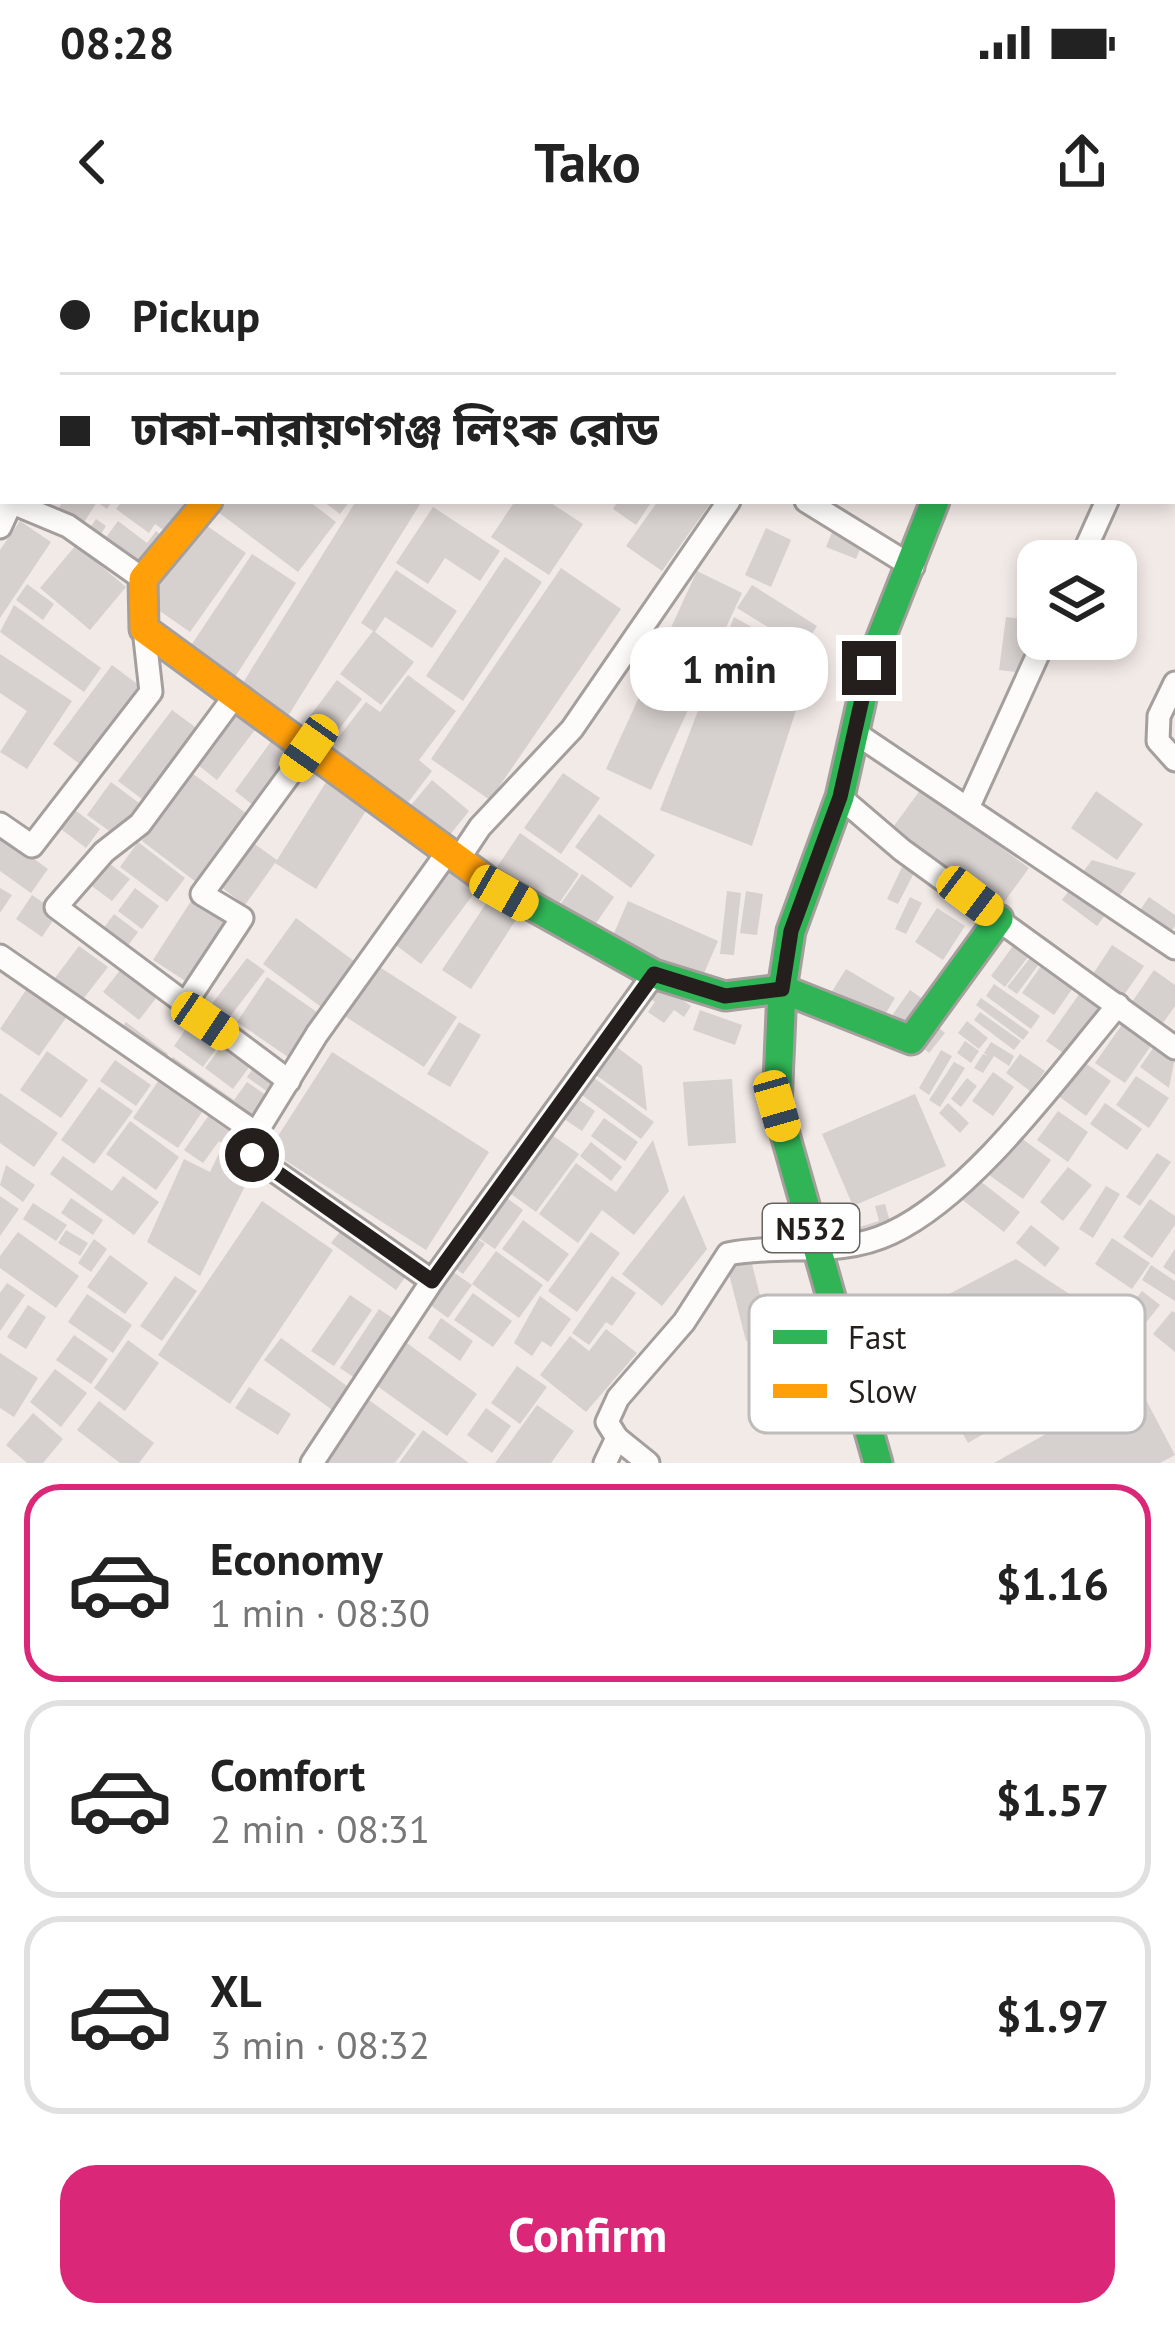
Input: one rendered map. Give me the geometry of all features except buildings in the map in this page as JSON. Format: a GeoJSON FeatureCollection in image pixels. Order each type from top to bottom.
{"type":"FeatureCollection","features":[{"type":"Feature","properties":{"kind":"main road"},"geometry":{"type":"LineString","coordinates":[[205,504],[142,579],[144,629],[453,857],[550,920],[654,974],[725,996],[782,989],[911,1040],[999,919]]}},
{"type":"Feature","properties":{"kind":"main road","name":"N532"},"geometry":{"type":"LineString","coordinates":[[830,1295],[777,1106],[782,989],[791,931],[840,797],[869,668],[913,567],[934,504]]}},
{"type":"Feature","properties":{"kind":"main road","name":"N532"},"geometry":{"type":"LineString","coordinates":[[870,1433],[878,1463]]}},
{"type":"Feature","properties":{"kind":"street"},"geometry":{"type":"LineString","coordinates":[[16,504],[68,526],[142,579]]}},
{"type":"Feature","properties":{"kind":"street"},"geometry":{"type":"LineString","coordinates":[[432,1281],[252,1155],[256,1133],[453,857],[572,729],[726,504]]}},
{"type":"Feature","properties":{"kind":"street"},"geometry":{"type":"LineString","coordinates":[[811,504],[913,567]]}},
{"type":"Feature","properties":{"kind":"street"},"geometry":{"type":"LineString","coordinates":[[1090,540],[1107,504]]}},
{"type":"Feature","properties":{"kind":"street"},"geometry":{"type":"LineString","coordinates":[[0,824],[32,846],[103,760],[151,692],[144,629]]}},
{"type":"Feature","properties":{"kind":"street"},"geometry":{"type":"LineString","coordinates":[[968,808],[1035,660]]}},
{"type":"Feature","properties":{"kind":"street"},"geometry":{"type":"LineString","coordinates":[[1175,683],[1159,716],[1157,741],[1175,760]]}},
{"type":"Feature","properties":{"kind":"street"},"geometry":{"type":"LineString","coordinates":[[234,697],[140,824],[104,852],[56,907],[289,1081]]}},
{"type":"Feature","properties":{"kind":"street"},"geometry":{"type":"LineString","coordinates":[[854,732],[1175,948]]}},
{"type":"Feature","properties":{"kind":"street"},"geometry":{"type":"LineString","coordinates":[[184,1006],[242,918],[202,894],[309,748]]}},
{"type":"Feature","properties":{"kind":"street"},"geometry":{"type":"LineString","coordinates":[[840,797],[1175,1048]]}},
{"type":"Feature","properties":{"kind":"street"},"geometry":{"type":"LineString","coordinates":[[0,956],[256,1133]]}},
{"type":"Feature","properties":{"kind":"street"},"geometry":{"type":"LineString","coordinates":[[312,1463],[432,1281],[654,974]]}},
{"type":"Feature","properties":{"kind":"street"},"geometry":{"type":"LineString","coordinates":[[648,1463],[617,1438],[607,1422],[618,1398],[684,1322],[728,1253],[764,1247],[818,1251],[890,1234],[941,1201],[992,1153],[1118,1005]]}},
{"type":"Feature","properties":{"kind":"street"},"geometry":{"type":"LineString","coordinates":[[605,1463],[617,1438]]}},
{"type":"Feature","properties":{"kind":"traffic: fast"},"geometry":{"type":"LineString","coordinates":[[830,1295],[777,1106],[782,989],[791,931],[840,797],[869,668],[934,504]]}},
{"type":"Feature","properties":{"kind":"traffic: fast"},"geometry":{"type":"LineString","coordinates":[[492,884],[654,974],[725,996],[782,989],[911,1040],[999,919]]}},
{"type":"Feature","properties":{"kind":"traffic: fast"},"geometry":{"type":"LineString","coordinates":[[870,1433],[878,1463]]}},
{"type":"Feature","properties":{"kind":"traffic: slow"},"geometry":{"type":"LineString","coordinates":[[206,504],[143,579],[144,629],[492,884]]}},
{"type":"Feature","properties":{"kind":"route"},"geometry":{"type":"LineString","coordinates":[[252,1155],[432,1281],[654,974],[725,996],[782,989],[791,931],[840,797],[869,668]]}}]}
